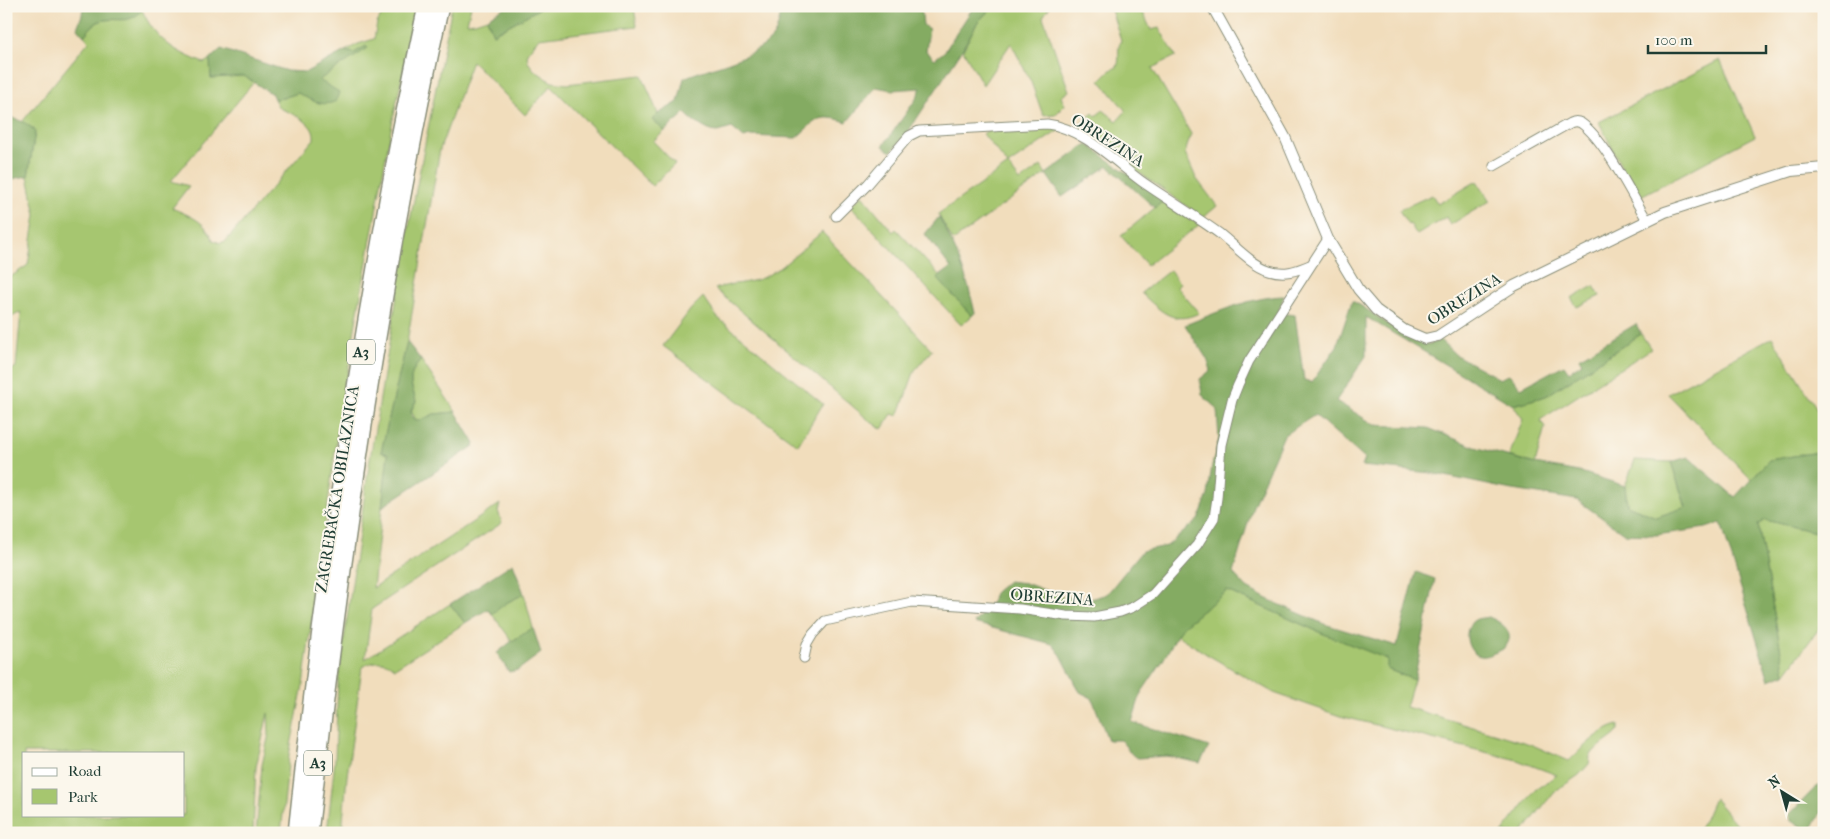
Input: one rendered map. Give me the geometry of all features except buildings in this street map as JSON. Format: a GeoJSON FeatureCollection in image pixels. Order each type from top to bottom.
{"type":"FeatureCollection","features":[{"type":"Feature","properties":{"kind":"highway","name":"ZAGREBAČKA OBILAZNICA"},"geometry":{"type":"LineString","coordinates":[[296,833],[314,671],[345,446],[396,155],[426,6]]}},
{"type":"Feature","properties":{"kind":"highway","name":"ZAGREBAČKA OBILAZNICA"},"geometry":{"type":"LineString","coordinates":[[310,833],[338,598],[360,446],[410,159],[441,6]]}},
{"type":"Feature","properties":{"kind":"street","name":"OBREZINA"},"geometry":{"type":"LineString","coordinates":[[1212,6],[1285,137],[1328,239],[1358,289],[1371,306],[1404,330],[1425,339],[1438,336],[1514,286],[1647,220],[1680,206],[1791,171],[1824,168]]}},
{"type":"Feature","properties":{"kind":"street"},"geometry":{"type":"LineString","coordinates":[[1494,166],[1576,121],[1581,123],[1599,141],[1647,220]]}},
{"type":"Feature","properties":{"kind":"street","name":"OBREZINA"},"geometry":{"type":"LineString","coordinates":[[836,216],[868,184],[909,136],[920,131],[1058,125],[1094,145],[1145,183],[1212,228],[1260,266],[1287,273],[1310,265]]}},
{"type":"Feature","properties":{"kind":"street","name":"OBREZINA"},"geometry":{"type":"LineString","coordinates":[[804,658],[813,634],[825,621],[912,602],[1094,617],[1120,612],[1133,607],[1153,594],[1197,545],[1214,518],[1221,445],[1232,400],[1249,361],[1328,239]]}},
{"type":"Feature","properties":{"kind":"green space"},"geometry":{"type":"Polygon","coordinates":[[[83,6],[140,6],[142,10],[132,18],[98,22],[84,36],[77,28],[83,6]]]}},
{"type":"Feature","properties":{"kind":"green space"},"geometry":{"type":"Polygon","coordinates":[[[387,6],[417,6],[391,129],[356,322],[335,452],[303,685],[289,755],[281,833],[256,833],[262,765],[269,734],[268,713],[256,767],[253,833],[6,833],[6,365],[10,371],[16,367],[21,312],[6,320],[6,280],[28,265],[36,215],[28,176],[35,132],[34,129],[22,122],[89,41],[84,36],[92,26],[104,20],[131,18],[142,10],[153,29],[175,49],[204,63],[210,59],[211,78],[244,76],[254,82],[171,181],[189,186],[172,208],[197,220],[210,233],[213,240],[220,243],[226,241],[314,139],[314,133],[307,123],[279,108],[274,99],[298,93],[314,101],[319,80],[366,47],[354,53],[345,51],[374,39],[377,23],[387,6]]]}},
{"type":"Feature","properties":{"kind":"green space"},"geometry":{"type":"Polygon","coordinates":[[[452,6],[471,6],[467,23],[487,18],[493,34],[544,6],[634,8],[637,26],[539,38],[527,53],[528,62],[534,70],[552,82],[567,84],[642,75],[658,114],[652,120],[665,131],[653,141],[675,164],[652,186],[551,86],[525,115],[472,61],[440,149],[407,342],[381,452],[388,454],[373,588],[500,504],[498,511],[502,523],[372,609],[365,659],[450,604],[465,623],[395,668],[382,662],[371,663],[362,667],[347,776],[343,821],[344,833],[327,833],[335,760],[338,681],[369,465],[406,241],[452,6]]]}},
{"type":"Feature","properties":{"kind":"green space"},"geometry":{"type":"Polygon","coordinates":[[[507,6],[544,6],[493,34],[487,18],[507,6]]]}},
{"type":"Feature","properties":{"kind":"green space"},"geometry":{"type":"Polygon","coordinates":[[[783,6],[921,6],[923,25],[929,29],[926,51],[935,59],[945,51],[974,6],[993,6],[977,23],[962,50],[908,132],[891,152],[883,146],[916,99],[921,88],[892,90],[876,87],[847,122],[824,118],[814,122],[796,138],[750,136],[744,138],[732,128],[718,132],[708,130],[685,113],[665,131],[652,120],[658,114],[678,102],[684,78],[735,60],[761,48],[776,32],[783,6]]]}},
{"type":"Feature","properties":{"kind":"green space"},"geometry":{"type":"Polygon","coordinates":[[[993,6],[1050,6],[1043,17],[1069,91],[1061,97],[1065,105],[1056,114],[1043,115],[1031,82],[1011,43],[983,85],[963,50],[977,23],[993,6]]]}},
{"type":"Feature","properties":{"kind":"green space"},"geometry":{"type":"Polygon","coordinates":[[[1129,6],[1140,6],[1151,30],[1159,28],[1176,56],[1152,68],[1191,134],[1185,153],[1196,178],[1217,206],[1203,218],[1076,128],[1093,113],[1096,116],[1103,110],[1117,121],[1126,111],[1100,80],[1109,71],[1117,67],[1118,63],[1121,40],[1111,10],[1129,6]]]}},
{"type":"Feature","properties":{"kind":"green space"},"geometry":{"type":"Polygon","coordinates":[[[366,46],[368,48],[319,80],[339,92],[336,101],[331,103],[317,102],[298,93],[274,99],[272,94],[244,76],[211,78],[210,59],[221,49],[287,71],[306,72],[345,51],[354,53],[366,46]]]}},
{"type":"Feature","properties":{"kind":"green space"},"geometry":{"type":"Polygon","coordinates":[[[1720,60],[1755,136],[1637,198],[1599,122],[1720,60]]]}},
{"type":"Feature","properties":{"kind":"green space"},"geometry":{"type":"Polygon","coordinates":[[[6,116],[26,124],[35,132],[28,176],[16,178],[6,183],[6,116]]]}},
{"type":"Feature","properties":{"kind":"green space"},"geometry":{"type":"Polygon","coordinates":[[[1047,127],[1061,129],[1008,165],[983,134],[988,130],[1047,127]]]}},
{"type":"Feature","properties":{"kind":"green space"},"geometry":{"type":"Polygon","coordinates":[[[1087,144],[1164,200],[1155,208],[1108,166],[1062,197],[1046,174],[1087,144]]]}},
{"type":"Feature","properties":{"kind":"green space"},"geometry":{"type":"Polygon","coordinates":[[[1008,165],[1020,181],[1041,166],[1046,174],[953,241],[938,214],[1008,165]]]}},
{"type":"Feature","properties":{"kind":"green space"},"geometry":{"type":"Polygon","coordinates":[[[1477,181],[1490,201],[1450,225],[1446,217],[1417,235],[1399,210],[1432,195],[1438,204],[1477,181]]]}},
{"type":"Feature","properties":{"kind":"green space"},"geometry":{"type":"Polygon","coordinates":[[[862,195],[893,232],[896,229],[940,276],[938,278],[972,316],[961,325],[851,206],[862,195]]]}},
{"type":"Feature","properties":{"kind":"green space"},"geometry":{"type":"Polygon","coordinates":[[[1164,200],[1200,224],[1147,265],[1121,236],[1164,200]]]}},
{"type":"Feature","properties":{"kind":"green space"},"geometry":{"type":"Polygon","coordinates":[[[939,217],[956,252],[969,287],[975,313],[972,316],[937,278],[951,268],[925,234],[939,217]]]}},
{"type":"Feature","properties":{"kind":"green space"},"geometry":{"type":"Polygon","coordinates":[[[822,232],[932,350],[915,370],[898,416],[892,414],[882,429],[871,422],[715,289],[756,280],[770,274],[822,232]]]}},
{"type":"Feature","properties":{"kind":"green space"},"geometry":{"type":"Polygon","coordinates":[[[1170,270],[1180,284],[1177,287],[1199,313],[1190,317],[1174,317],[1161,310],[1141,293],[1170,270]]]}},
{"type":"Feature","properties":{"kind":"green space"},"geometry":{"type":"Polygon","coordinates":[[[1594,286],[1600,296],[1577,307],[1571,298],[1594,286]]]}},
{"type":"Feature","properties":{"kind":"green space"},"geometry":{"type":"Polygon","coordinates":[[[1284,296],[1278,313],[1295,315],[1304,380],[1312,382],[1337,346],[1352,301],[1417,342],[1429,344],[1440,340],[1456,355],[1500,379],[1509,374],[1521,388],[1564,365],[1569,372],[1582,363],[1579,358],[1636,324],[1641,334],[1546,396],[1513,405],[1366,317],[1366,356],[1336,401],[1375,425],[1428,428],[1475,447],[1535,464],[1584,473],[1625,486],[1627,505],[1656,517],[1686,507],[1671,462],[1688,457],[1735,497],[1769,460],[1824,451],[1824,534],[1765,520],[1758,525],[1785,674],[1769,680],[1721,523],[1706,528],[1656,535],[1625,534],[1577,500],[1507,489],[1431,473],[1362,466],[1365,459],[1315,415],[1284,435],[1253,506],[1233,573],[1247,588],[1267,599],[1324,624],[1397,646],[1416,572],[1435,579],[1414,680],[1387,669],[1387,659],[1319,632],[1227,591],[1181,628],[1162,662],[1141,693],[1132,722],[1209,747],[1200,763],[1167,756],[1137,758],[1132,755],[1120,740],[1108,740],[1092,698],[1080,692],[1061,655],[1052,644],[974,623],[992,602],[995,592],[1008,581],[1025,583],[1061,596],[1091,599],[1107,594],[1142,551],[1167,546],[1198,520],[1208,495],[1212,465],[1219,439],[1217,409],[1202,395],[1200,379],[1211,370],[1207,359],[1185,325],[1246,302],[1284,296]]]}},
{"type":"Feature","properties":{"kind":"green space"},"geometry":{"type":"Polygon","coordinates":[[[703,297],[717,317],[823,404],[798,445],[663,346],[691,309],[703,297]]]}},
{"type":"Feature","properties":{"kind":"green space"},"geometry":{"type":"Polygon","coordinates":[[[1641,334],[1651,349],[1540,420],[1545,427],[1535,464],[1509,456],[1523,419],[1513,405],[1546,396],[1641,334]]]}},
{"type":"Feature","properties":{"kind":"green space"},"geometry":{"type":"Polygon","coordinates":[[[1772,337],[1824,420],[1824,451],[1769,460],[1751,479],[1668,394],[1772,337]]]}},
{"type":"Feature","properties":{"kind":"green space"},"geometry":{"type":"Polygon","coordinates":[[[407,342],[421,360],[413,371],[411,380],[416,401],[411,411],[412,417],[416,420],[421,420],[434,414],[456,412],[475,444],[382,507],[388,454],[381,452],[407,342]]]}},
{"type":"Feature","properties":{"kind":"green space"},"geometry":{"type":"Polygon","coordinates":[[[421,360],[456,412],[434,414],[421,420],[416,420],[411,411],[416,401],[411,380],[413,371],[421,360]]]}},
{"type":"Feature","properties":{"kind":"green space"},"geometry":{"type":"Polygon","coordinates":[[[1635,460],[1671,462],[1686,508],[1656,517],[1627,505],[1625,486],[1635,460]]]}},
{"type":"Feature","properties":{"kind":"green space"},"geometry":{"type":"Polygon","coordinates":[[[1765,520],[1824,534],[1824,622],[1785,674],[1758,524],[1765,520]]]}},
{"type":"Feature","properties":{"kind":"green space"},"geometry":{"type":"Polygon","coordinates":[[[513,563],[524,594],[506,603],[492,614],[488,609],[465,623],[450,604],[513,563]]]}},
{"type":"Feature","properties":{"kind":"green space"},"geometry":{"type":"Polygon","coordinates":[[[1227,591],[1319,632],[1388,659],[1387,669],[1414,680],[1406,707],[1530,744],[1569,761],[1606,730],[1619,725],[1619,730],[1595,750],[1590,756],[1589,764],[1579,775],[1554,792],[1522,833],[1502,833],[1535,790],[1557,775],[1517,760],[1340,716],[1274,693],[1177,635],[1181,628],[1227,591]]]}},
{"type":"Feature","properties":{"kind":"green space"},"geometry":{"type":"Polygon","coordinates":[[[524,594],[533,628],[512,641],[492,614],[503,605],[524,594]]]}},
{"type":"Feature","properties":{"kind":"green space"},"geometry":{"type":"Polygon","coordinates":[[[1488,617],[1506,629],[1509,633],[1508,643],[1497,652],[1485,656],[1477,655],[1468,644],[1468,629],[1471,623],[1477,619],[1488,617]]]}},
{"type":"Feature","properties":{"kind":"green space"},"geometry":{"type":"Polygon","coordinates":[[[533,628],[541,653],[518,670],[509,672],[497,653],[533,628]]]}},
{"type":"Feature","properties":{"kind":"green space"},"geometry":{"type":"Polygon","coordinates":[[[1824,782],[1824,809],[1810,831],[1791,821],[1789,815],[1814,789],[1824,782]]]}},
{"type":"Feature","properties":{"kind":"green space"},"geometry":{"type":"Polygon","coordinates":[[[1714,798],[1744,833],[1696,833],[1705,819],[1714,798]]]}}]}
